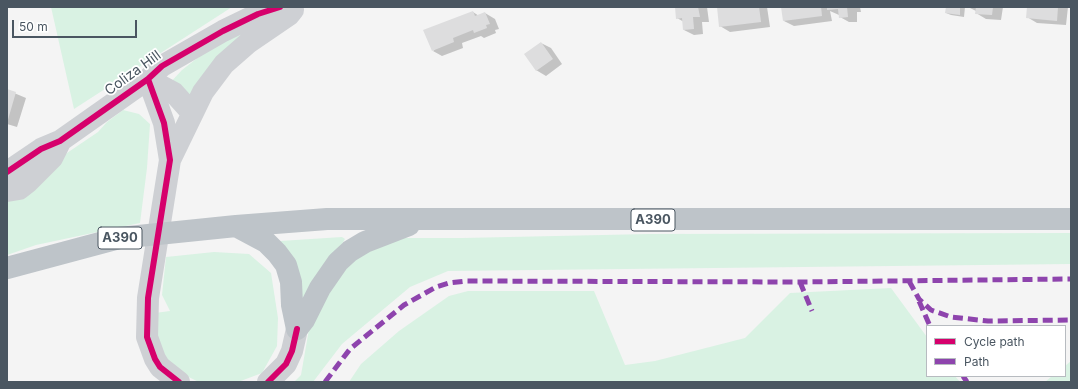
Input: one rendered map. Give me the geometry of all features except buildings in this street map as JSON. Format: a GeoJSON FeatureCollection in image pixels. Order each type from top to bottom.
{"type":"FeatureCollection","features":[{"type":"Feature","properties":{"kind":"highway","name":"A390"},"geometry":{"type":"LineString","coordinates":[[7,268],[119,238],[236,226],[327,219],[1071,219]]}},
{"type":"Feature","properties":{"kind":"highway"},"geometry":{"type":"LineString","coordinates":[[297,329],[304,320],[320,288],[338,262],[350,251],[385,234],[424,220]]}},
{"type":"Feature","properties":{"kind":"highway"},"geometry":{"type":"LineString","coordinates":[[236,226],[266,242],[286,265],[291,282],[292,305],[297,329]]}},
{"type":"Feature","properties":{"kind":"street","name":"Coliza Hill"},"geometry":{"type":"LineString","coordinates":[[7,172],[42,149],[60,141],[148,79],[162,66],[223,30],[258,14],[280,7]]}},
{"type":"Feature","properties":{"kind":"street"},"geometry":{"type":"LineString","coordinates":[[179,382],[160,367],[150,348],[146,326],[148,298],[170,160],[189,118],[212,78],[228,60],[248,43],[288,15],[296,7]]}},
{"type":"Feature","properties":{"kind":"street"},"geometry":{"type":"LineString","coordinates":[[148,79],[174,93],[189,118]]}},
{"type":"Feature","properties":{"kind":"street"},"geometry":{"type":"LineString","coordinates":[[148,79],[164,123],[170,160]]}},
{"type":"Feature","properties":{"kind":"street"},"geometry":{"type":"LineString","coordinates":[[164,123],[189,118]]}},
{"type":"Feature","properties":{"kind":"street","name":"Coliza Hill"},"geometry":{"type":"LineString","coordinates":[[7,191],[19,189],[28,182],[52,158],[60,141]]}},
{"type":"Feature","properties":{"kind":"street"},"geometry":{"type":"LineString","coordinates":[[268,382],[286,364],[292,351],[297,329]]}},
{"type":"Feature","properties":{"kind":"green space"},"geometry":{"type":"Polygon","coordinates":[[[51,7],[232,7],[74,109],[51,7]]]}},
{"type":"Feature","properties":{"kind":"green space"},"geometry":{"type":"Polygon","coordinates":[[[266,19],[187,102],[168,85],[182,70],[209,49],[266,19]]]}},
{"type":"Feature","properties":{"kind":"green space"},"geometry":{"type":"Polygon","coordinates":[[[123,110],[139,114],[150,124],[147,168],[140,223],[36,245],[7,255],[7,200],[64,155],[98,132],[107,122],[123,110]]]}},
{"type":"Feature","properties":{"kind":"green space"},"geometry":{"type":"Polygon","coordinates":[[[1071,233],[1071,264],[448,271],[410,287],[342,344],[313,382],[294,382],[301,375],[309,329],[331,278],[367,250],[392,238],[649,234],[1071,233]]]}},
{"type":"Feature","properties":{"kind":"green space"},"geometry":{"type":"Polygon","coordinates":[[[342,237],[345,239],[301,310],[280,241],[342,237]]]}},
{"type":"Feature","properties":{"kind":"green space"},"geometry":{"type":"Polygon","coordinates":[[[214,252],[249,254],[271,273],[278,318],[277,346],[262,373],[238,382],[199,382],[174,370],[155,341],[155,313],[170,311],[162,295],[166,257],[214,252]]]}},
{"type":"Feature","properties":{"kind":"green space"},"geometry":{"type":"Polygon","coordinates":[[[891,288],[926,336],[926,377],[956,377],[960,382],[349,382],[361,364],[399,331],[449,296],[468,291],[594,291],[625,365],[655,361],[745,338],[790,293],[891,288]]]}},
{"type":"Feature","properties":{"kind":"green space"},"geometry":{"type":"Polygon","coordinates":[[[1071,361],[1071,382],[1045,382],[1051,377],[1066,377],[1066,365],[1071,361]]]}},
{"type":"Feature","properties":{"kind":"marked path"},"geometry":{"type":"LineString","coordinates":[[325,382],[350,349],[404,305],[436,287],[449,283],[466,281],[800,282],[1071,279]]}},
{"type":"Feature","properties":{"kind":"marked path"},"geometry":{"type":"LineString","coordinates":[[909,281],[919,299],[931,310],[951,317],[988,321],[1071,320]]}},
{"type":"Feature","properties":{"kind":"marked path"},"geometry":{"type":"LineString","coordinates":[[800,282],[812,311]]}},
{"type":"Feature","properties":{"kind":"marked path"},"geometry":{"type":"LineString","coordinates":[[919,301],[930,325]]}},
{"type":"Feature","properties":{"kind":"marked path"},"geometry":{"type":"LineString","coordinates":[[964,377],[967,382]]}},
{"type":"Feature","properties":{"kind":"cycle path"},"geometry":{"type":"LineString","coordinates":[[7,172],[41,149],[60,141],[148,79],[162,66],[223,31],[258,14],[280,7]]}},
{"type":"Feature","properties":{"kind":"cycle path"},"geometry":{"type":"LineString","coordinates":[[148,79],[164,123],[170,160],[148,298],[147,337],[155,359],[160,367],[179,382]]}},
{"type":"Feature","properties":{"kind":"cycle path"},"geometry":{"type":"LineString","coordinates":[[268,382],[286,364],[292,351],[297,329]]}}]}
